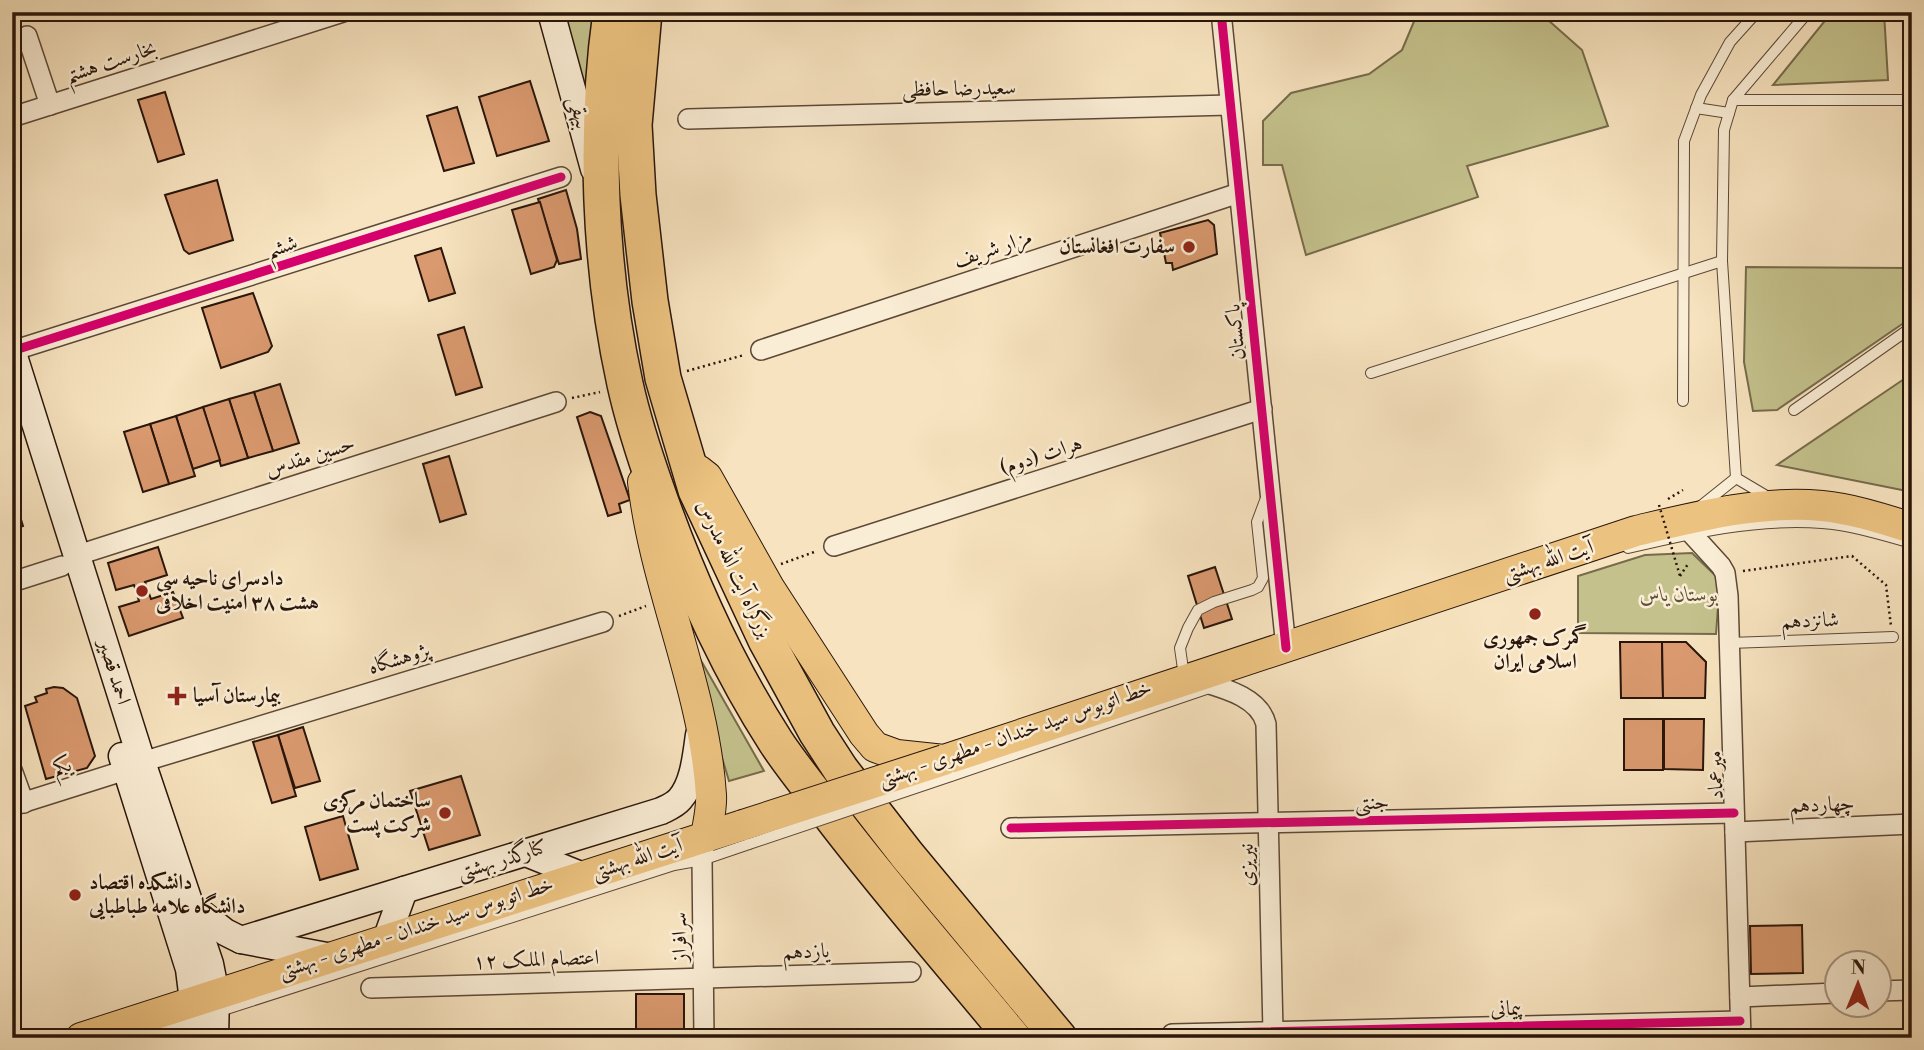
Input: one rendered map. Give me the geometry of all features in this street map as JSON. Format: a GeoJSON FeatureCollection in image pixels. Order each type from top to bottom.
{"type":"FeatureCollection","features":[{"type":"Feature","properties":{"kind":"highway","name":"بزرگراه آیت الله مدرس"},"geometry":{"type":"LineString","coordinates":[[611,12],[601,127],[604,214],[611,295],[625,386],[637,433],[695,592],[743,689],[778,746],[874,872],[1013,1038]]}},
{"type":"Feature","properties":{"kind":"highway","name":"بزرگراه آیت الله مدرس"},"geometry":{"type":"LineString","coordinates":[[644,12],[634,125],[635,163],[650,301],[663,378],[696,490],[761,629],[817,733],[841,770],[907,855],[1059,1038]]}},
{"type":"Feature","properties":{"kind":"main road","name":"بیهقی"},"geometry":{"type":"LineString","coordinates":[[551,12],[604,214]]}},
{"type":"Feature","properties":{"kind":"main road","name":"احمد قصیر"},"geometry":{"type":"LineString","coordinates":[[12,351],[70,561],[134,766],[189,969],[205,1017]]}},
{"type":"Feature","properties":{"kind":"main road","name":"احمد قصیر"},"geometry":{"type":"LineString","coordinates":[[12,409],[70,561]]}},
{"type":"Feature","properties":{"kind":"main road"},"geometry":{"type":"LineString","coordinates":[[637,433],[645,505],[701,720],[711,797],[704,848]]}},
{"type":"Feature","properties":{"kind":"main road"},"geometry":{"type":"LineString","coordinates":[[687,460],[707,477],[760,571],[875,747],[948,768]]}},
{"type":"Feature","properties":{"kind":"main road","name":"آیت الله بهشتی"},"geometry":{"type":"LineString","coordinates":[[81,1038],[205,1017],[332,957],[583,876],[704,848],[1204,682],[1286,648],[1678,519],[1782,505],[1822,506],[1865,514],[1912,528]]}},
{"type":"Feature","properties":{"kind":"main road","name":"کنارگذر بهشتی"},"geometry":{"type":"LineString","coordinates":[[241,940],[653,815],[677,802],[683,794],[694,766],[701,720]]}},
{"type":"Feature","properties":{"kind":"main road","name":"احمد قصیر"},"geometry":{"type":"LineString","coordinates":[[134,766],[192,906],[210,964],[205,1017]]}},
{"type":"Feature","properties":{"kind":"main road"},"geometry":{"type":"LineString","coordinates":[[526,853],[583,876]]}},
{"type":"Feature","properties":{"kind":"main road"},"geometry":{"type":"LineString","coordinates":[[386,940],[404,890]]}},
{"type":"Feature","properties":{"kind":"main road"},"geometry":{"type":"LineString","coordinates":[[192,906],[225,932],[241,940],[332,957]]}},
{"type":"Feature","properties":{"kind":"street","name":"بخارست هشتم"},"geometry":{"type":"LineString","coordinates":[[12,117],[343,12]]}},
{"type":"Feature","properties":{"kind":"street","name":"پاکستان"},"geometry":{"type":"LineString","coordinates":[[1221,12],[1286,648]]}},
{"type":"Feature","properties":{"kind":"street"},"geometry":{"type":"LineString","coordinates":[[27,36],[50,105]]}},
{"type":"Feature","properties":{"kind":"street","name":"سعیدرضا حافظی"},"geometry":{"type":"LineString","coordinates":[[688,119],[1230,105]]}},
{"type":"Feature","properties":{"kind":"street","name":"ششم"},"geometry":{"type":"LineString","coordinates":[[12,351],[561,177]]}},
{"type":"Feature","properties":{"kind":"street","name":"مزار شریف"},"geometry":{"type":"LineString","coordinates":[[761,350],[1239,193]]}},
{"type":"Feature","properties":{"kind":"street","name":"حسین مقدس"},"geometry":{"type":"LineString","coordinates":[[12,582],[556,402]]}},
{"type":"Feature","properties":{"kind":"street","name":"هرات (دوم)"},"geometry":{"type":"LineString","coordinates":[[834,546],[1262,409]]}},
{"type":"Feature","properties":{"kind":"street"},"geometry":{"type":"LineString","coordinates":[[1678,519],[1725,573]]}},
{"type":"Feature","properties":{"kind":"street","name":"میرعماد"},"geometry":{"type":"LineString","coordinates":[[1725,573],[1741,1029]]}},
{"type":"Feature","properties":{"kind":"street","name":"پژوهشگاه"},"geometry":{"type":"LineString","coordinates":[[134,766],[603,622]]}},
{"type":"Feature","properties":{"kind":"street","name":"نیریزی"},"geometry":{"type":"LineString","coordinates":[[1204,682],[1248,700],[1262,712],[1266,724],[1273,1032]]}},
{"type":"Feature","properties":{"kind":"street","name":"یکم"},"geometry":{"type":"LineString","coordinates":[[18,804],[134,766]]}},
{"type":"Feature","properties":{"kind":"street"},"geometry":{"type":"LineString","coordinates":[[12,770],[18,804]]}},
{"type":"Feature","properties":{"kind":"street","name":"جنتی"},"geometry":{"type":"LineString","coordinates":[[1011,828],[1269,823],[1735,823]]}},
{"type":"Feature","properties":{"kind":"street","name":"چهاردهم"},"geometry":{"type":"LineString","coordinates":[[1735,823],[1912,824]]}},
{"type":"Feature","properties":{"kind":"street","name":"سرافراز"},"geometry":{"type":"LineString","coordinates":[[704,848],[704,1038]]}},
{"type":"Feature","properties":{"kind":"street","name":"یازدهم"},"geometry":{"type":"LineString","coordinates":[[703,978],[911,972]]}},
{"type":"Feature","properties":{"kind":"street","name":"اعتصام الملک ۱۲"},"geometry":{"type":"LineString","coordinates":[[371,988],[703,978]]}},
{"type":"Feature","properties":{"kind":"street"},"geometry":{"type":"LineString","coordinates":[[1892,991],[1912,990]]}},
{"type":"Feature","properties":{"kind":"street"},"geometry":{"type":"LineString","coordinates":[[1740,997],[1822,994]]}},
{"type":"Feature","properties":{"kind":"street","name":"پیمانی"},"geometry":{"type":"LineString","coordinates":[[1273,1032],[1741,1029]]}},
{"type":"Feature","properties":{"kind":"street"},"geometry":{"type":"LineString","coordinates":[[1172,1034],[1273,1032]]}},
{"type":"Feature","properties":{"kind":"lane"},"geometry":{"type":"LineString","coordinates":[[1682,401],[1684,141],[1701,95],[1730,42],[1757,12]]}},
{"type":"Feature","properties":{"kind":"lane"},"geometry":{"type":"LineString","coordinates":[[1736,478],[1721,261],[1724,130],[1733,100],[1808,12]]}},
{"type":"Feature","properties":{"kind":"lane"},"geometry":{"type":"LineString","coordinates":[[1910,12],[1912,75]]}},
{"type":"Feature","properties":{"kind":"lane"},"geometry":{"type":"LineString","coordinates":[[1733,100],[1912,100]]}},
{"type":"Feature","properties":{"kind":"lane"},"geometry":{"type":"LineString","coordinates":[[1696,108],[1729,113]]}},
{"type":"Feature","properties":{"kind":"lane"},"geometry":{"type":"LineString","coordinates":[[1371,373],[1721,261]]}},
{"type":"Feature","properties":{"kind":"lane"},"geometry":{"type":"LineString","coordinates":[[1794,410],[1912,327]]}},
{"type":"Feature","properties":{"kind":"lane"},"geometry":{"type":"LineString","coordinates":[[1736,478],[1782,505]]}},
{"type":"Feature","properties":{"kind":"lane"},"geometry":{"type":"LineString","coordinates":[[1613,553],[1678,519],[1736,478]]}},
{"type":"Feature","properties":{"kind":"lane"},"geometry":{"type":"LineString","coordinates":[[1204,682],[1181,648],[1198,610],[1258,587],[1263,578],[1257,522],[1270,488]]}},
{"type":"Feature","properties":{"kind":"lane"},"geometry":{"type":"LineString","coordinates":[[1678,519],[1760,524],[1823,523],[1912,543]]}},
{"type":"Feature","properties":{"kind":"lane"},"geometry":{"type":"LineString","coordinates":[[1495,589],[1507,585]]}},
{"type":"Feature","properties":{"kind":"lane","name":"شانزدهم"},"geometry":{"type":"LineString","coordinates":[[1729,643],[1893,637]]}},
{"type":"Feature","properties":{"kind":"lane","name":"خط اتوبوس سید خندان - مطهری - بهشتی"},"geometry":{"type":"LineString","coordinates":[[137,1038],[674,865],[704,848]]}},
{"type":"Feature","properties":{"kind":"path"},"geometry":{"type":"LineString","coordinates":[[663,378],[761,350]]}},
{"type":"Feature","properties":{"kind":"path"},"geometry":{"type":"LineString","coordinates":[[556,402],[625,386]]}},
{"type":"Feature","properties":{"kind":"path"},"geometry":{"type":"LineString","coordinates":[[1683,489],[1678,519],[1680,576],[1688,564]]}},
{"type":"Feature","properties":{"kind":"path"},"geometry":{"type":"LineString","coordinates":[[760,571],[834,546]]}},
{"type":"Feature","properties":{"kind":"path"},"geometry":{"type":"LineString","coordinates":[[1725,573],[1852,555],[1886,585],[1893,637]]}},
{"type":"Feature","properties":{"kind":"path"},"geometry":{"type":"LineString","coordinates":[[603,622],[668,598]]}},
{"type":"Feature","properties":{"kind":"green space"},"geometry":{"type":"Polygon","coordinates":[[[561,12],[596,12],[587,121],[561,12]]]}},
{"type":"Feature","properties":{"kind":"green space"},"geometry":{"type":"Polygon","coordinates":[[[1418,12],[1539,12],[1582,50],[1608,126],[1467,166],[1478,197],[1306,255],[1282,165],[1263,165],[1263,121],[1291,93],[1369,74],[1402,50],[1418,12]]]}},
{"type":"Feature","properties":{"kind":"green space"},"geometry":{"type":"Polygon","coordinates":[[[1832,12],[1884,12],[1888,80],[1773,85],[1832,12]]]}},
{"type":"Feature","properties":{"kind":"green space"},"geometry":{"type":"Polygon","coordinates":[[[1746,267],[1909,268],[1908,320],[1777,410],[1753,411],[1744,362],[1746,267]]]}},
{"type":"Feature","properties":{"kind":"green space"},"geometry":{"type":"Polygon","coordinates":[[[1910,375],[1912,492],[1777,465],[1910,375]]]}},
{"type":"Feature","properties":{"kind":"green space","name":"بوستان یاس"},"geometry":{"type":"Polygon","coordinates":[[[1692,553],[1720,580],[1716,634],[1578,633],[1578,576],[1645,555],[1692,553]]]}},
{"type":"Feature","properties":{"kind":"green space"},"geometry":{"type":"Polygon","coordinates":[[[687,641],[691,643],[764,771],[729,781],[687,641]]]}},
{"type":"Feature","properties":{"kind":"building"},"geometry":{"type":"Polygon","coordinates":[[[143,12],[162,12],[149,17],[143,12]]]}},
{"type":"Feature","properties":{"kind":"building"},"geometry":{"type":"Polygon","coordinates":[[[530,81],[549,141],[497,156],[479,97],[530,81]]]}},
{"type":"Feature","properties":{"kind":"building"},"geometry":{"type":"Polygon","coordinates":[[[165,92],[184,154],[158,162],[138,100],[165,92]]]}},
{"type":"Feature","properties":{"kind":"building"},"geometry":{"type":"Polygon","coordinates":[[[457,107],[474,163],[444,171],[427,116],[457,107]]]}},
{"type":"Feature","properties":{"kind":"building"},"geometry":{"type":"Polygon","coordinates":[[[217,180],[233,240],[189,254],[184,250],[165,195],[217,180]]]}},
{"type":"Feature","properties":{"kind":"building"},"geometry":{"type":"Polygon","coordinates":[[[566,190],[577,229],[581,259],[559,264],[538,199],[566,190]]]}},
{"type":"Feature","properties":{"kind":"building"},"geometry":{"type":"Polygon","coordinates":[[[540,202],[557,260],[554,267],[531,274],[512,210],[540,202]]]}},
{"type":"Feature","properties":{"kind":"building"},"geometry":{"type":"Polygon","coordinates":[[[1208,220],[1214,225],[1217,254],[1173,270],[1172,263],[1166,263],[1160,233],[1208,220]]]}},
{"type":"Feature","properties":{"kind":"building"},"geometry":{"type":"Polygon","coordinates":[[[441,248],[455,293],[429,301],[415,256],[441,248]]]}},
{"type":"Feature","properties":{"kind":"building"},"geometry":{"type":"Polygon","coordinates":[[[253,293],[272,346],[268,352],[221,368],[202,308],[253,293]]]}},
{"type":"Feature","properties":{"kind":"building"},"geometry":{"type":"Polygon","coordinates":[[[464,327],[482,387],[456,395],[438,335],[464,327]]]}},
{"type":"Feature","properties":{"kind":"building"},"geometry":{"type":"Polygon","coordinates":[[[280,384],[299,443],[273,451],[254,392],[280,384]]]}},
{"type":"Feature","properties":{"kind":"building"},"geometry":{"type":"Polygon","coordinates":[[[254,392],[273,451],[248,458],[229,399],[254,392]]]}},
{"type":"Feature","properties":{"kind":"building"},"geometry":{"type":"Polygon","coordinates":[[[229,399],[248,458],[221,466],[203,407],[229,399]]]}},
{"type":"Feature","properties":{"kind":"building"},"geometry":{"type":"Polygon","coordinates":[[[203,407],[220,460],[193,469],[176,416],[203,407]]]}},
{"type":"Feature","properties":{"kind":"building"},"geometry":{"type":"Polygon","coordinates":[[[590,412],[601,416],[630,500],[619,504],[621,512],[608,516],[577,417],[590,412]]]}},
{"type":"Feature","properties":{"kind":"building"},"geometry":{"type":"Polygon","coordinates":[[[176,416],[195,476],[169,484],[150,424],[176,416]]]}},
{"type":"Feature","properties":{"kind":"building"},"geometry":{"type":"Polygon","coordinates":[[[150,424],[169,484],[143,492],[124,432],[150,424]]]}},
{"type":"Feature","properties":{"kind":"building"},"geometry":{"type":"Polygon","coordinates":[[[449,456],[466,514],[440,522],[423,464],[449,456]]]}},
{"type":"Feature","properties":{"kind":"building"},"geometry":{"type":"Polygon","coordinates":[[[12,490],[23,526],[12,529],[12,490]]]}},
{"type":"Feature","properties":{"kind":"building","name":"دادسرای ناحیه سی هشت ۳۸ امنیت اخلاقی"},"geometry":{"type":"Polygon","coordinates":[[[158,547],[167,575],[145,582],[151,599],[173,592],[183,618],[129,636],[119,607],[139,601],[134,585],[116,590],[108,563],[158,547]]]}},
{"type":"Feature","properties":{"kind":"building"},"geometry":{"type":"Polygon","coordinates":[[[1215,567],[1232,619],[1204,628],[1188,576],[1215,567]]]}},
{"type":"Feature","properties":{"kind":"building"},"geometry":{"type":"Polygon","coordinates":[[[1620,642],[1662,642],[1663,698],[1621,698],[1620,642]]]}},
{"type":"Feature","properties":{"kind":"building"},"geometry":{"type":"Polygon","coordinates":[[[1662,642],[1686,642],[1706,662],[1705,698],[1663,698],[1662,642]]]}},
{"type":"Feature","properties":{"kind":"building"},"geometry":{"type":"Polygon","coordinates":[[[54,687],[63,688],[77,698],[95,756],[87,768],[46,779],[25,706],[37,702],[35,697],[54,687]]]}},
{"type":"Feature","properties":{"kind":"building"},"geometry":{"type":"Polygon","coordinates":[[[1624,719],[1663,719],[1663,770],[1624,770],[1624,719]]]}},
{"type":"Feature","properties":{"kind":"building"},"geometry":{"type":"Polygon","coordinates":[[[1664,719],[1704,719],[1703,770],[1664,769],[1664,719]]]}},
{"type":"Feature","properties":{"kind":"building"},"geometry":{"type":"Polygon","coordinates":[[[303,727],[320,781],[295,788],[278,735],[303,727]]]}},
{"type":"Feature","properties":{"kind":"building"},"geometry":{"type":"Polygon","coordinates":[[[278,735],[296,796],[272,803],[253,742],[278,735]]]}},
{"type":"Feature","properties":{"kind":"building","name":"ساختمان مرکزی شرکت پست"},"geometry":{"type":"Polygon","coordinates":[[[461,776],[480,835],[429,850],[410,791],[461,776]]]}},
{"type":"Feature","properties":{"kind":"building"},"geometry":{"type":"Polygon","coordinates":[[[343,816],[358,869],[320,880],[305,827],[343,816]]]}},
{"type":"Feature","properties":{"kind":"building"},"geometry":{"type":"Polygon","coordinates":[[[1802,925],[1803,973],[1751,974],[1750,926],[1802,925]]]}},
{"type":"Feature","properties":{"kind":"building"},"geometry":{"type":"Polygon","coordinates":[[[636,994],[684,994],[684,1038],[636,1038],[636,994]]]}},
{"type":"Feature","properties":{"kind":"building"},"geometry":{"type":"Polygon","coordinates":[[[1719,1036],[1719,1038],[1691,1038],[1719,1036]]]}},
{"type":"Feature","properties":{"kind":"cycle path"},"geometry":{"type":"LineString","coordinates":[[1221,12],[1286,648]]}},
{"type":"Feature","properties":{"kind":"cycle path"},"geometry":{"type":"LineString","coordinates":[[12,351],[561,177]]}},
{"type":"Feature","properties":{"kind":"cycle path"},"geometry":{"type":"LineString","coordinates":[[1011,828],[1734,813]]}},
{"type":"Feature","properties":{"kind":"cycle path"},"geometry":{"type":"LineString","coordinates":[[1172,1034],[1740,1021]]}},
{"type":"Feature","properties":{"kind":"place","name":"سفارت افغانستان"},"geometry":{"type":"Point","coordinates":[1189,247]}},
{"type":"Feature","properties":{"kind":"place","name":"دادسرای ناحیه سی هشت ۳۸ امنیت اخلاقی"},"geometry":{"type":"Point","coordinates":[142,591]}},
{"type":"Feature","properties":{"kind":"place","name":"گمرک جمهوری اسلامی ایران"},"geometry":{"type":"Point","coordinates":[1535,614]}},
{"type":"Feature","properties":{"kind":"place","name":"بیمارستان آسیا"},"geometry":{"type":"Point","coordinates":[177,696]}},
{"type":"Feature","properties":{"kind":"place","name":"ساختمان مرکزی شرکت پست"},"geometry":{"type":"Point","coordinates":[445,813]}},
{"type":"Feature","properties":{"kind":"place","name":"دانشکده اقتصاد دانشگاه علامه طباطبایی"},"geometry":{"type":"Point","coordinates":[75,895]}}]}
